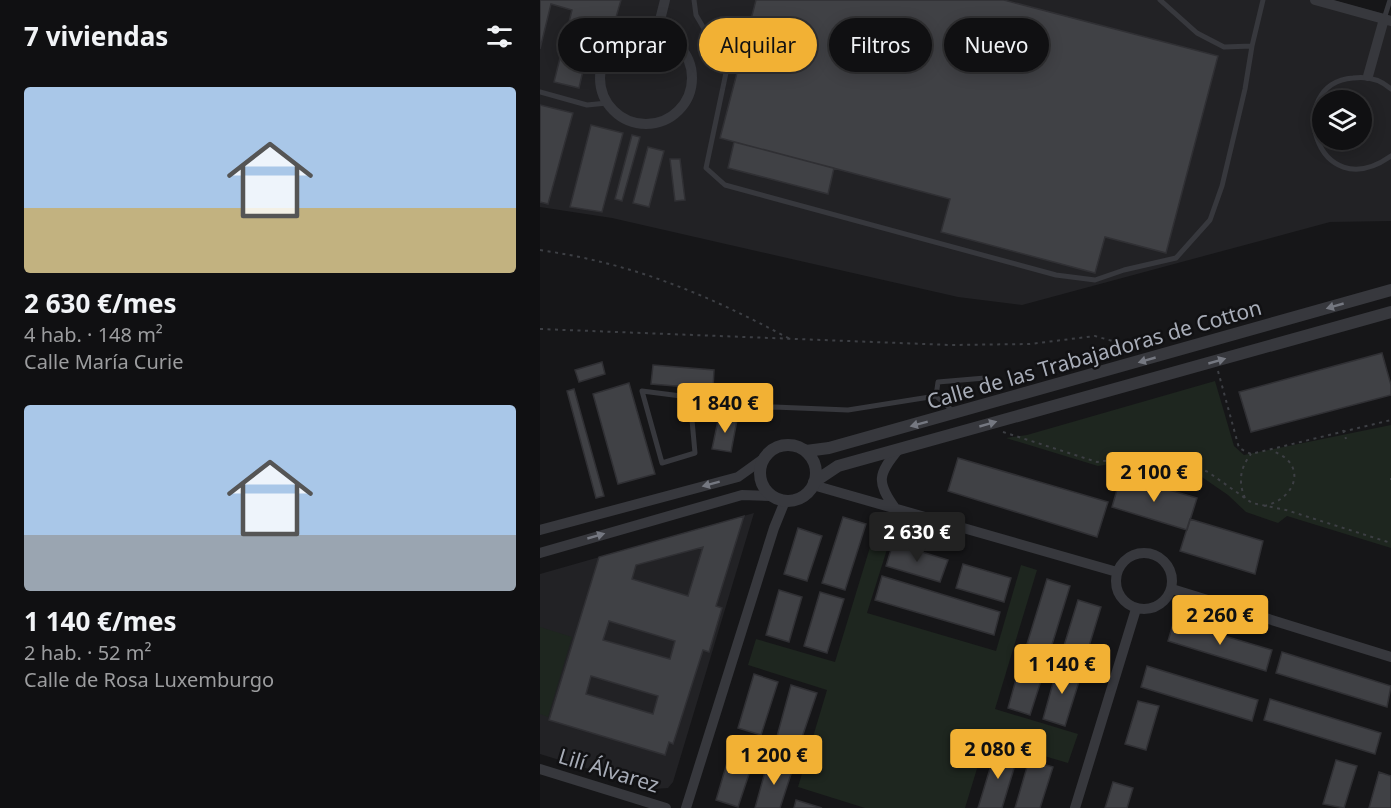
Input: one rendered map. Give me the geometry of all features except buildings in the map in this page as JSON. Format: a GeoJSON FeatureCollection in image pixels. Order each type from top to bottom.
{"type":"FeatureCollection","features":[{"type":"Feature","properties":{"kind":"street"},"geometry":{"type":"LineString","coordinates":[[660,18],[665,0]]}},
{"type":"Feature","properties":{"kind":"street"},"geometry":{"type":"LineString","coordinates":[[1315,0],[1388,20],[1368,76]]}},
{"type":"Feature","properties":{"kind":"street"},"geometry":{"type":"LineString","coordinates":[[601,72],[600,85],[607,103],[617,115],[634,123],[652,124],[669,118],[682,107],[691,91],[692,72],[687,55]]}},
{"type":"Feature","properties":{"kind":"street","name":"Calle de las Trabajadoras de Cotton"},"geometry":{"type":"LineString","coordinates":[[806,451],[830,448],[957,414],[1391,291]]}},
{"type":"Feature","properties":{"kind":"street","name":"Calle de las Trabajadoras de Cotton"},"geometry":{"type":"LineString","coordinates":[[814,484],[838,466],[1391,312]]}},
{"type":"Feature","properties":{"kind":"street"},"geometry":{"type":"LineString","coordinates":[[540,553],[742,495],[771,496],[785,501],[801,498],[814,484],[816,468],[806,451],[791,444],[768,452],[760,467],[761,483],[771,496]]}},
{"type":"Feature","properties":{"kind":"street"},"geometry":{"type":"LineString","coordinates":[[896,508],[885,494],[881,477],[885,466],[898,450]]}},
{"type":"Feature","properties":{"kind":"street"},"geometry":{"type":"LineString","coordinates":[[540,530],[738,477],[763,459]]}},
{"type":"Feature","properties":{"kind":"street"},"geometry":{"type":"LineString","coordinates":[[814,484],[1117,572]]}},
{"type":"Feature","properties":{"kind":"street"},"geometry":{"type":"LineString","coordinates":[[686,808],[774,528],[785,501]]}},
{"type":"Feature","properties":{"kind":"street"},"geometry":{"type":"LineString","coordinates":[[1151,554],[1162,559],[1169,567],[1172,589],[1166,600],[1156,607],[1136,609],[1121,598],[1115,582],[1117,572],[1124,561],[1132,555],[1151,554]]}},
{"type":"Feature","properties":{"kind":"street"},"geometry":{"type":"LineString","coordinates":[[1172,589],[1391,657]]}},
{"type":"Feature","properties":{"kind":"street"},"geometry":{"type":"LineString","coordinates":[[1075,808],[1136,609]]}},
{"type":"Feature","properties":{"kind":"street","name":"Lilí Álvarez"},"geometry":{"type":"LineString","coordinates":[[540,769],[666,808]]}},
{"type":"Feature","properties":{"kind":"lane"},"geometry":{"type":"LineString","coordinates":[[694,0],[696,15],[727,68],[706,168],[725,185],[1056,274],[1095,280],[1176,258],[1210,220],[1222,186],[1243,100],[1263,0]]}},
{"type":"Feature","properties":{"kind":"lane"},"geometry":{"type":"LineString","coordinates":[[1160,0],[1197,33],[1224,47],[1252,46]]}},
{"type":"Feature","properties":{"kind":"lane"},"geometry":{"type":"LineString","coordinates":[[1388,20],[1390,0]]}},
{"type":"Feature","properties":{"kind":"lane"},"geometry":{"type":"LineString","coordinates":[[1391,88],[1368,76],[1343,78],[1323,93],[1313,115],[1315,139],[1329,159],[1351,170],[1376,167],[1391,156]]}},
{"type":"Feature","properties":{"kind":"lane"},"geometry":{"type":"LineString","coordinates":[[540,92],[587,105],[607,103]]}},
{"type":"Feature","properties":{"kind":"lane"},"geometry":{"type":"LineString","coordinates":[[936,396],[939,382],[985,378]]}},
{"type":"Feature","properties":{"kind":"lane"},"geometry":{"type":"LineString","coordinates":[[691,409],[695,453],[662,463],[642,391],[681,396],[691,409],[746,412],[774,407],[848,410],[936,396],[957,414]]}},
{"type":"Feature","properties":{"kind":"path"},"geometry":{"type":"LineString","coordinates":[[540,250],[582,256],[658,276],[720,301],[791,339]]}},
{"type":"Feature","properties":{"kind":"path"},"geometry":{"type":"LineString","coordinates":[[540,329],[950,345],[1030,344],[1095,336],[1140,349]]}},
{"type":"Feature","properties":{"kind":"path"},"geometry":{"type":"LineString","coordinates":[[1216,361],[1239,448],[1251,454],[1391,420]]}},
{"type":"Feature","properties":{"kind":"path"},"geometry":{"type":"LineString","coordinates":[[983,426],[1097,462],[1146,455],[1178,459],[1208,472],[1245,499],[1261,506],[1286,510],[1391,543]]}},
{"type":"Feature","properties":{"kind":"path"},"geometry":{"type":"LineString","coordinates":[[1343,430],[1346,439]]}},
{"type":"Feature","properties":{"kind":"path"},"geometry":{"type":"LineString","coordinates":[[1261,506],[1278,502],[1285,497],[1295,477],[1292,465],[1286,457],[1269,450]]}},
{"type":"Feature","properties":{"kind":"path"},"geometry":{"type":"LineString","coordinates":[[1245,499],[1241,472],[1251,454]]}},
{"type":"Feature","properties":{"kind":"shaded area"},"geometry":{"type":"Polygon","coordinates":[[[540,0],[1333,0],[1391,16],[1391,221],[1330,222],[1022,305],[958,297],[612,218],[540,207],[540,0]]]}},
{"type":"Feature","properties":{"kind":"shaded area"},"geometry":{"type":"Polygon","coordinates":[[[1215,381],[1234,446],[1244,455],[1391,425],[1391,548],[1287,516],[1278,523],[1246,512],[1228,495],[1180,462],[1147,458],[1098,466],[1006,438],[1027,435],[1215,381]]]}},
{"type":"Feature","properties":{"kind":"shaded area"},"geometry":{"type":"Polygon","coordinates":[[[754,513],[673,782],[668,788],[654,789],[655,781],[637,776],[634,783],[540,754],[540,574],[754,513]]]}},
{"type":"Feature","properties":{"kind":"shaded area"},"geometry":{"type":"Polygon","coordinates":[[[878,521],[894,527],[867,613],[996,651],[1021,565],[1037,570],[995,709],[1078,734],[1068,763],[986,739],[965,808],[865,808],[798,787],[827,690],[748,665],[756,639],[835,662],[878,521]]]}},
{"type":"Feature","properties":{"kind":"shaded area"},"geometry":{"type":"Polygon","coordinates":[[[540,627],[572,637],[548,717],[540,714],[540,627]]]}}]}
